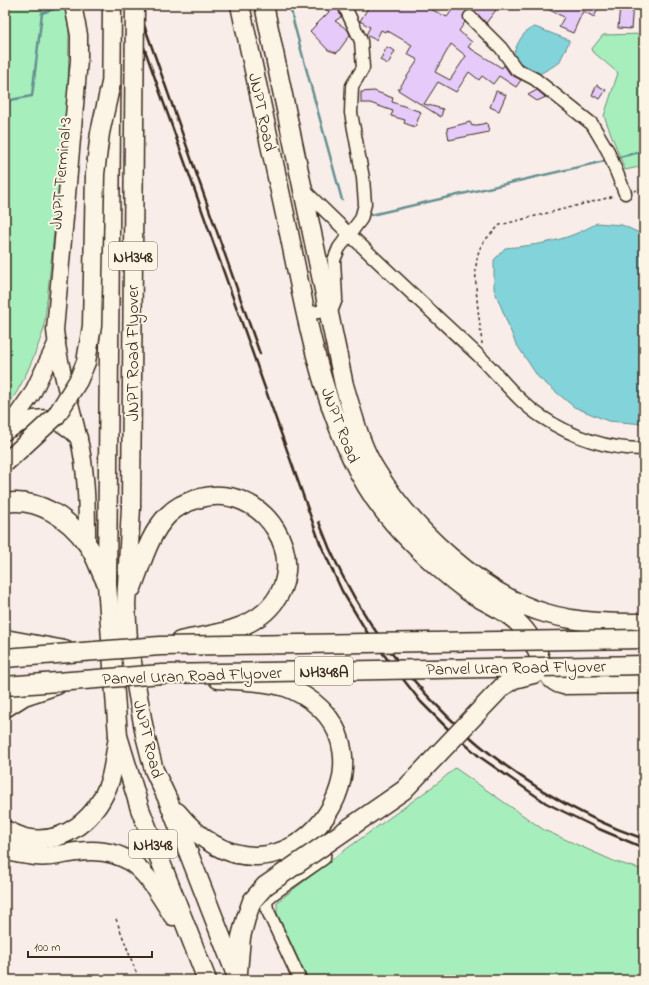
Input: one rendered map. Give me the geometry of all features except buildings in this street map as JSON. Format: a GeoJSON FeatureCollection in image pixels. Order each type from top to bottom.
{"type":"FeatureCollection","features":[{"type":"Feature","properties":{"kind":"highway","name":"JNPT Road Flyover"},"geometry":{"type":"LineString","coordinates":[[107,584],[112,5]]}},
{"type":"Feature","properties":{"kind":"highway","name":"JNPT Road Flyover"},"geometry":{"type":"LineString","coordinates":[[126,605],[131,506],[135,5]]}},
{"type":"Feature","properties":{"kind":"highway","name":"JNPT Road"},"geometry":{"type":"LineString","coordinates":[[240,5],[306,314],[328,394],[343,437],[363,480],[381,506],[411,541],[465,589],[518,612],[602,623],[644,623]]}},
{"type":"Feature","properties":{"kind":"highway","name":"JNPT Road"},"geometry":{"type":"LineString","coordinates":[[264,5],[344,385],[357,429],[376,471],[398,504],[424,531],[475,577],[518,612],[547,674],[556,684],[644,684]]}},
{"type":"Feature","properties":{"kind":"highway"},"geometry":{"type":"LineString","coordinates":[[5,463],[56,416],[78,381],[86,362],[92,326],[96,174],[100,133],[111,83]]}},
{"type":"Feature","properties":{"kind":"highway"},"geometry":{"type":"LineString","coordinates":[[126,605],[146,551],[157,529],[168,515],[185,502],[208,495],[226,496],[244,500],[263,513],[278,533],[286,554],[285,577],[278,595],[265,611],[248,624],[225,632],[160,646]]}},
{"type":"Feature","properties":{"kind":"highway"},"geometry":{"type":"LineString","coordinates":[[5,503],[16,501],[42,506],[63,519],[87,544],[107,584]]}},
{"type":"Feature","properties":{"kind":"highway","name":"JNPT Road"},"geometry":{"type":"LineString","coordinates":[[107,584],[118,736],[140,809],[195,950]]}},
{"type":"Feature","properties":{"kind":"highway","name":"JNPT Road"},"geometry":{"type":"LineString","coordinates":[[126,605],[128,640],[145,735],[154,770],[168,800],[238,979]]}},
{"type":"Feature","properties":{"kind":"highway"},"geometry":{"type":"LineString","coordinates":[[5,639],[71,651]]}},
{"type":"Feature","properties":{"kind":"highway","name":"Panvel Uran Road Flyover"},"geometry":{"type":"LineString","coordinates":[[5,658],[71,651],[160,646],[644,640]]}},
{"type":"Feature","properties":{"kind":"highway","name":"Panvel Uran Road Flyover"},"geometry":{"type":"LineString","coordinates":[[5,686],[162,674],[644,665]]}},
{"type":"Feature","properties":{"kind":"highway"},"geometry":{"type":"LineString","coordinates":[[238,979],[238,954],[246,918],[252,901],[265,886],[404,790],[502,687],[514,679],[530,675],[587,666]]}},
{"type":"Feature","properties":{"kind":"highway"},"geometry":{"type":"LineString","coordinates":[[162,674],[273,685],[292,690],[310,700],[326,715],[337,732],[342,752],[343,770],[340,789],[330,812],[309,837],[292,848],[273,854],[251,856],[228,852],[207,842],[189,827],[168,800]]}},
{"type":"Feature","properties":{"kind":"highway"},"geometry":{"type":"LineString","coordinates":[[5,708],[24,696],[73,680]]}},
{"type":"Feature","properties":{"kind":"highway"},"geometry":{"type":"LineString","coordinates":[[5,830],[24,838],[47,839],[70,832],[88,819],[100,802],[110,780],[118,736]]}},
{"type":"Feature","properties":{"kind":"highway"},"geometry":{"type":"LineString","coordinates":[[5,849],[41,858],[96,849],[117,854],[138,866],[156,888],[195,950]]}},
{"type":"Feature","properties":{"kind":"highway","name":"NH348"},"geometry":{"type":"LineString","coordinates":[[195,950],[207,980]]}},
{"type":"Feature","properties":{"kind":"main road","name":"JNPT Terminal 3"},"geometry":{"type":"LineString","coordinates":[[73,5],[79,35],[79,60],[56,311],[56,344],[79,438],[85,478],[87,544]]}},
{"type":"Feature","properties":{"kind":"main road","name":"JNPT Terminal 3"},"geometry":{"type":"LineString","coordinates":[[56,344],[63,327],[66,311],[88,86],[89,34],[84,5]]}},
{"type":"Feature","properties":{"kind":"main road"},"geometry":{"type":"LineString","coordinates":[[6,431],[32,394],[56,344]]}},
{"type":"Feature","properties":{"kind":"main road"},"geometry":{"type":"LineString","coordinates":[[6,431],[28,419],[47,418],[70,429],[79,438]]}},
{"type":"Feature","properties":{"kind":"street"},"geometry":{"type":"LineString","coordinates":[[306,314],[329,310],[333,307],[336,299],[334,260],[338,248],[350,236],[361,219],[365,204],[363,178],[351,113],[352,86],[363,68],[361,41],[344,5]]}},
{"type":"Feature","properties":{"kind":"street"},"geometry":{"type":"LineString","coordinates":[[470,17],[501,48],[516,69],[535,79],[592,124],[612,159],[625,193]]}},
{"type":"Feature","properties":{"kind":"street"},"geometry":{"type":"LineString","coordinates":[[303,188],[350,236],[483,360],[520,399],[541,416],[564,430],[591,441],[623,449],[644,449]]}},
{"type":"Feature","properties":{"kind":"street"},"geometry":{"type":"LineString","coordinates":[[300,980],[281,936],[266,909],[266,902],[271,895],[324,858],[325,845]]}},
{"type":"Feature","properties":{"kind":"path"},"geometry":{"type":"LineString","coordinates":[[483,360],[475,274],[478,251],[487,238],[500,225],[644,188]]}},
{"type":"Feature","properties":{"kind":"path"},"geometry":{"type":"LineString","coordinates":[[116,919],[139,980]]}},
{"type":"Feature","properties":{"kind":"green space"},"geometry":{"type":"Polygon","coordinates":[[[5,5],[64,5],[69,29],[68,99],[44,329],[23,381],[5,410],[5,5]]]}},
{"type":"Feature","properties":{"kind":"green space"},"geometry":{"type":"Polygon","coordinates":[[[644,34],[644,166],[625,170],[604,116],[618,73],[591,50],[603,35],[644,34]]]}},
{"type":"Feature","properties":{"kind":"green space"},"geometry":{"type":"Polygon","coordinates":[[[455,768],[544,830],[616,862],[644,870],[644,980],[308,980],[277,913],[277,902],[334,858],[439,782],[455,768]]]}},
{"type":"Feature","properties":{"kind":"water"},"geometry":{"type":"Polygon","coordinates":[[[535,27],[569,40],[559,63],[536,76],[512,61],[519,41],[526,32],[535,27]]]}},
{"type":"Feature","properties":{"kind":"water"},"geometry":{"type":"Polygon","coordinates":[[[597,223],[622,225],[644,235],[644,424],[608,421],[574,407],[538,377],[515,342],[494,289],[494,260],[505,248],[530,245],[564,238],[597,223]]]}},
{"type":"Feature","properties":{"kind":"waterway"},"geometry":{"type":"LineString","coordinates":[[5,101],[32,96],[42,13],[66,5]]}},
{"type":"Feature","properties":{"kind":"waterway"},"geometry":{"type":"LineString","coordinates":[[290,5],[342,200]]}},
{"type":"Feature","properties":{"kind":"waterway"},"geometry":{"type":"LineString","coordinates":[[615,158],[644,151]]}},
{"type":"Feature","properties":{"kind":"waterway"},"geometry":{"type":"LineString","coordinates":[[371,215],[609,160]]}},
{"type":"Feature","properties":{"kind":"railway"},"geometry":{"type":"LineString","coordinates":[[129,5],[320,543],[342,591],[370,637],[421,702],[450,731],[480,757],[546,803],[599,829],[644,848]]}},
{"type":"Feature","properties":{"kind":"railway"},"geometry":{"type":"LineString","coordinates":[[137,5],[260,354]]}},
{"type":"Feature","properties":{"kind":"railway"},"geometry":{"type":"LineString","coordinates":[[319,522],[342,575],[371,625],[407,672],[447,716],[492,755],[540,789],[591,817],[644,839]]}}]}
